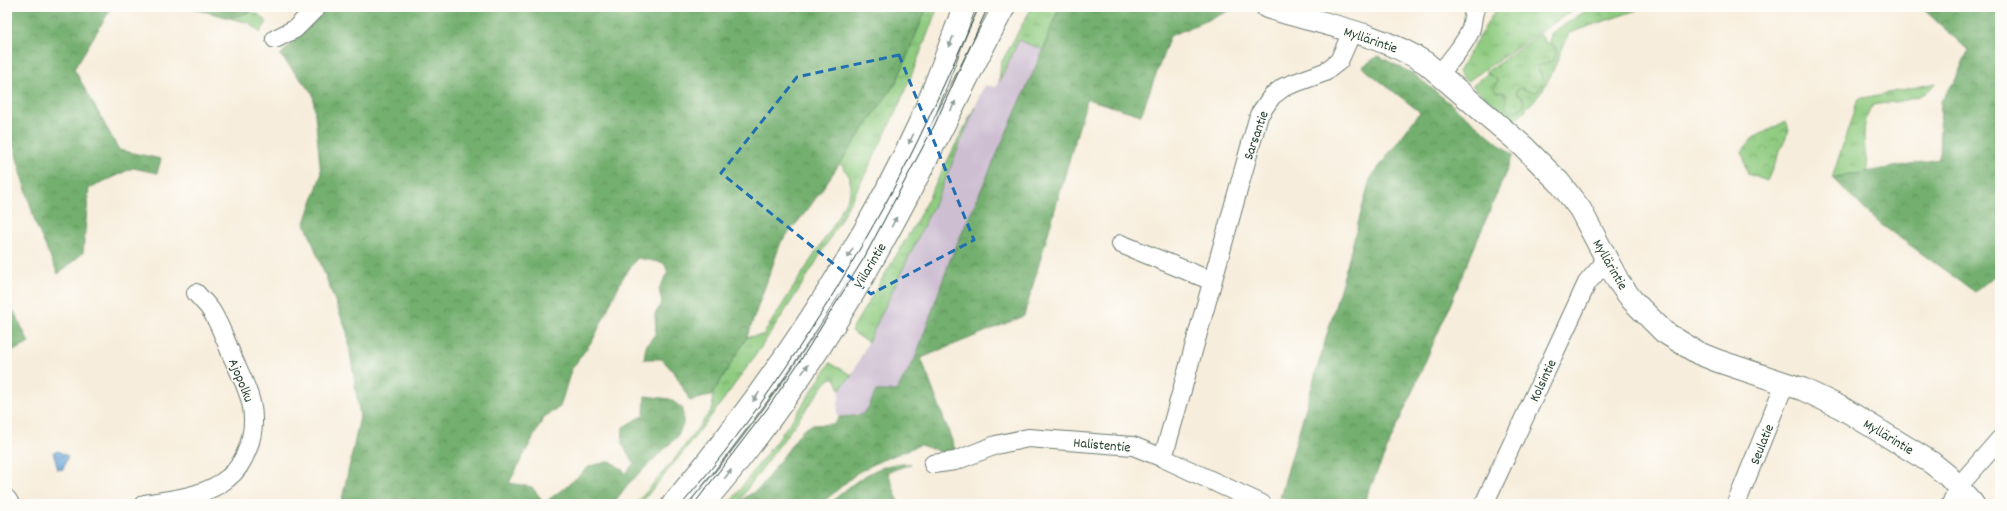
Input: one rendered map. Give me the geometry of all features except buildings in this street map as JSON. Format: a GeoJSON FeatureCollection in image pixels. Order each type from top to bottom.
{"type":"FeatureCollection","features":[{"type":"Feature","properties":{"kind":"main road","name":"Viilarintie"},"geometry":{"type":"LineString","coordinates":[[673,504],[707,463],[771,377],[826,293],[853,247],[883,193],[920,120],[964,7]]}},
{"type":"Feature","properties":{"kind":"main road","name":"Viilarintie"},"geometry":{"type":"LineString","coordinates":[[703,504],[756,436],[824,341],[888,234],[1004,7]]}},
{"type":"Feature","properties":{"kind":"main road","name":"Myllärintie"},"geometry":{"type":"LineString","coordinates":[[1267,7],[1352,32],[1399,48],[1420,60],[1439,74],[1523,146],[1559,182],[1580,209],[1615,277],[1632,300],[1664,332],[1691,349],[1718,362],[1785,383],[1823,397],[1932,463],[1955,495],[1973,504]]}},
{"type":"Feature","properties":{"kind":"street"},"geometry":{"type":"LineString","coordinates":[[275,39],[295,29],[317,7]]}},
{"type":"Feature","properties":{"kind":"street"},"geometry":{"type":"LineString","coordinates":[[1471,29],[1473,14],[1476,7]]}},
{"type":"Feature","properties":{"kind":"street"},"geometry":{"type":"LineString","coordinates":[[1439,74],[1448,64],[1471,29],[1482,20],[1488,7]]}},
{"type":"Feature","properties":{"kind":"street","name":"Sarsantie"},"geometry":{"type":"LineString","coordinates":[[1163,458],[1259,115],[1272,96],[1284,87],[1333,67],[1343,55],[1352,32]]}},
{"type":"Feature","properties":{"kind":"street"},"geometry":{"type":"LineString","coordinates":[[1121,244],[1212,281]]}},
{"type":"Feature","properties":{"kind":"street","name":"Kolsintie"},"geometry":{"type":"LineString","coordinates":[[1484,504],[1587,283],[1606,261]]}},
{"type":"Feature","properties":{"kind":"street","name":"Ajopolku"},"geometry":{"type":"LineString","coordinates":[[144,504],[193,495],[217,485],[228,478],[245,456],[252,433],[254,410],[246,386],[212,311],[196,293]]}},
{"type":"Feature","properties":{"kind":"street","name":"Seulatie"},"geometry":{"type":"LineString","coordinates":[[1736,504],[1785,383]]}},
{"type":"Feature","properties":{"kind":"street","name":"Halistentie"},"geometry":{"type":"LineString","coordinates":[[934,464],[955,461],[996,445],[1028,438],[1133,446],[1163,458],[1262,504]]}},
{"type":"Feature","properties":{"kind":"street"},"geometry":{"type":"LineString","coordinates":[[1955,495],[2000,439]]}},
{"type":"Feature","properties":{"kind":"street"},"geometry":{"type":"LineString","coordinates":[[7,499],[10,504]]}},
{"type":"Feature","properties":{"kind":"highlighted area"},"geometry":{"type":"Polygon","coordinates":[[[899,55],[974,240],[871,294],[721,173],[797,77],[899,55]]]}},
{"type":"Feature","properties":{"kind":"shaded area"},"geometry":{"type":"Polygon","coordinates":[[[1019,40],[1043,50],[950,260],[915,359],[896,391],[876,391],[867,412],[862,415],[839,417],[837,414],[840,389],[852,375],[941,190],[984,85],[996,87],[1019,40]]]}},
{"type":"Feature","properties":{"kind":"green space"},"geometry":{"type":"Polygon","coordinates":[[[7,7],[112,7],[74,69],[119,150],[161,159],[157,173],[133,168],[89,188],[83,253],[58,274],[36,225],[7,123],[7,7]]]}},
{"type":"Feature","properties":{"kind":"green space"},"geometry":{"type":"Polygon","coordinates":[[[189,7],[234,7],[251,12],[229,18],[189,7]]]}},
{"type":"Feature","properties":{"kind":"green space"},"geometry":{"type":"Polygon","coordinates":[[[329,7],[927,7],[897,81],[809,208],[781,242],[747,337],[712,395],[690,401],[676,375],[662,359],[644,359],[646,346],[656,333],[655,314],[662,303],[659,289],[668,272],[664,263],[637,258],[622,279],[594,338],[571,370],[560,407],[544,417],[509,483],[532,487],[544,503],[590,466],[611,461],[626,473],[634,463],[622,444],[623,427],[644,415],[645,396],[670,399],[683,409],[683,425],[676,438],[628,484],[613,504],[341,504],[360,417],[347,332],[305,223],[321,175],[313,94],[280,55],[329,7]]]}},
{"type":"Feature","properties":{"kind":"green space"},"geometry":{"type":"Polygon","coordinates":[[[927,7],[938,7],[913,72],[871,164],[843,216],[782,316],[749,365],[678,459],[640,504],[636,504],[676,457],[713,408],[712,395],[747,337],[763,335],[834,224],[850,193],[850,177],[840,163],[897,81],[927,7]]]}},
{"type":"Feature","properties":{"kind":"green space"},"geometry":{"type":"Polygon","coordinates":[[[1032,7],[1059,7],[1043,50],[1019,40],[999,82],[1001,63],[1032,7]]]}},
{"type":"Feature","properties":{"kind":"green space"},"geometry":{"type":"Polygon","coordinates":[[[1059,7],[1236,8],[1170,36],[1141,115],[1087,99],[1024,316],[921,358],[957,454],[952,455],[920,445],[880,461],[857,473],[821,504],[739,504],[744,498],[760,488],[801,432],[811,425],[835,424],[839,417],[855,416],[864,413],[876,391],[896,391],[915,359],[950,260],[1043,50],[1059,7]]]}},
{"type":"Feature","properties":{"kind":"green space"},"geometry":{"type":"Polygon","coordinates":[[[1497,7],[1543,7],[1549,10],[1563,7],[1577,7],[1468,81],[1465,80],[1458,72],[1497,7]]]}},
{"type":"Feature","properties":{"kind":"green space"},"geometry":{"type":"Polygon","coordinates":[[[1592,7],[1639,7],[1637,10],[1569,33],[1551,75],[1540,94],[1515,121],[1472,86],[1487,74],[1495,77],[1506,97],[1517,111],[1522,108],[1524,100],[1521,96],[1516,94],[1516,90],[1520,88],[1529,91],[1542,75],[1537,66],[1552,61],[1556,55],[1553,44],[1550,43],[1551,33],[1592,7]]]}},
{"type":"Feature","properties":{"kind":"green space"},"geometry":{"type":"Polygon","coordinates":[[[1921,7],[2000,7],[2000,271],[1975,292],[1879,223],[1832,178],[1939,159],[1941,101],[1956,79],[1968,50],[1921,7]]]}},
{"type":"Feature","properties":{"kind":"green space"},"geometry":{"type":"Polygon","coordinates":[[[251,12],[258,14],[267,22],[260,33],[250,23],[229,18],[251,12]]]}},
{"type":"Feature","properties":{"kind":"green space"},"geometry":{"type":"Polygon","coordinates":[[[1540,34],[1546,42],[1556,47],[1556,55],[1552,61],[1537,66],[1543,80],[1538,92],[1521,88],[1516,90],[1516,94],[1521,96],[1524,104],[1517,111],[1509,111],[1506,109],[1505,105],[1506,95],[1504,92],[1496,92],[1494,88],[1498,80],[1486,72],[1540,34]]]}},
{"type":"Feature","properties":{"kind":"green space"},"geometry":{"type":"Polygon","coordinates":[[[1378,56],[1414,74],[1513,155],[1454,296],[1363,504],[1296,504],[1280,497],[1347,265],[1370,179],[1420,112],[1362,67],[1378,56]]]}},
{"type":"Feature","properties":{"kind":"green space"},"geometry":{"type":"Polygon","coordinates":[[[1936,83],[1923,94],[1908,100],[1873,105],[1864,129],[1868,172],[1832,178],[1858,99],[1936,83]]]}},
{"type":"Feature","properties":{"kind":"green space"},"geometry":{"type":"Polygon","coordinates":[[[975,107],[941,190],[868,342],[851,331],[915,224],[975,107]]]}},
{"type":"Feature","properties":{"kind":"green space"},"geometry":{"type":"Polygon","coordinates":[[[1786,121],[1789,130],[1767,181],[1748,174],[1742,151],[1753,138],[1786,121]]]}},
{"type":"Feature","properties":{"kind":"green space"},"geometry":{"type":"Polygon","coordinates":[[[14,311],[29,343],[7,354],[7,315],[14,311]]]}},
{"type":"Feature","properties":{"kind":"green space"},"geometry":{"type":"Polygon","coordinates":[[[830,363],[852,375],[840,389],[835,378],[827,381],[747,489],[738,504],[729,504],[798,412],[830,363]]]}},
{"type":"Feature","properties":{"kind":"green space"},"geometry":{"type":"Polygon","coordinates":[[[911,464],[888,472],[899,504],[866,504],[867,501],[859,504],[829,504],[868,474],[886,466],[911,464]]]}},
{"type":"Feature","properties":{"kind":"water"},"geometry":{"type":"Polygon","coordinates":[[[58,451],[68,456],[63,469],[58,470],[53,452],[58,451]]]}},
{"type":"Feature","properties":{"kind":"tram line"},"geometry":{"type":"LineString","coordinates":[[682,504],[713,467],[771,389],[798,349],[849,267],[874,225],[908,161],[979,7]]}},
{"type":"Feature","properties":{"kind":"tram line"},"geometry":{"type":"LineString","coordinates":[[694,504],[767,409],[802,358],[864,258],[934,126],[988,7]]}}]}
